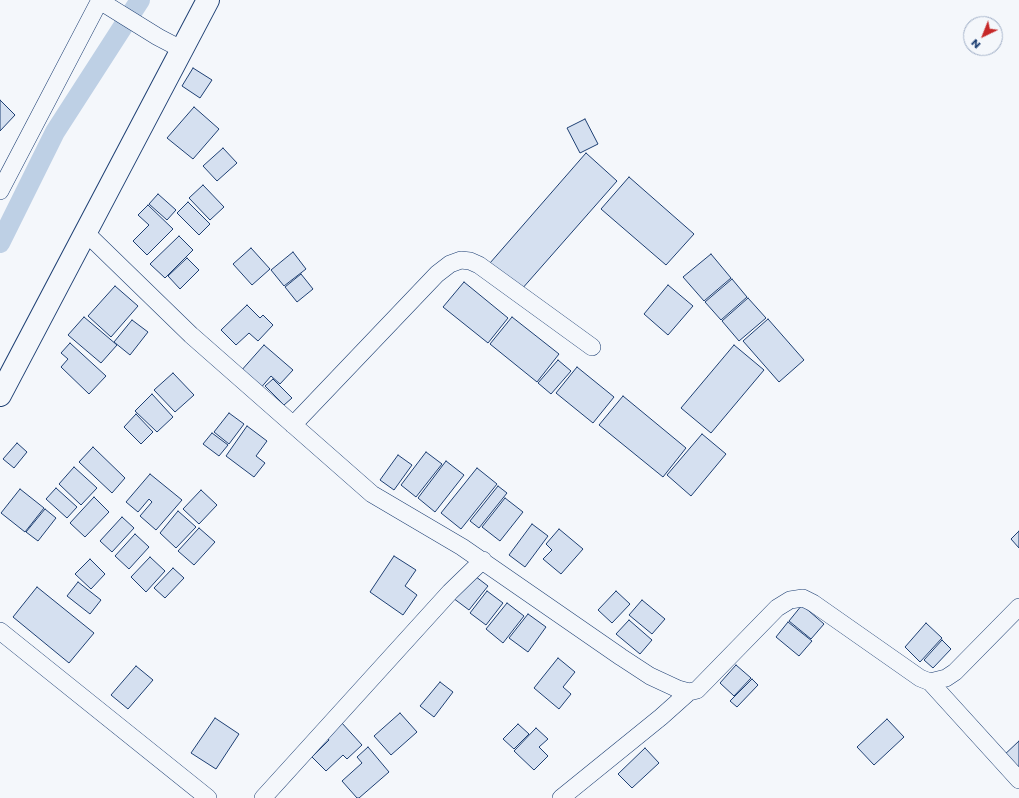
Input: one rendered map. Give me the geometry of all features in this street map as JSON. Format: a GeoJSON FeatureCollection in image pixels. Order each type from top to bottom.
{"type":"FeatureCollection","features":[{"type":"Feature","properties":{"kind":"main road"},"geometry":{"type":"LineString","coordinates":[[0,395],[208,0]]}},
{"type":"Feature","properties":{"kind":"street"},"geometry":{"type":"LineString","coordinates":[[0,191],[103,3],[181,50]]}},
{"type":"Feature","properties":{"kind":"street"},"geometry":{"type":"LineString","coordinates":[[85,232],[191,335],[372,494],[483,560],[650,676],[689,692]]}},
{"type":"Feature","properties":{"kind":"street"},"geometry":{"type":"LineString","coordinates":[[293,425],[437,274],[450,264],[460,260],[470,261],[479,265],[592,347]]}},
{"type":"Feature","properties":{"kind":"street"},"geometry":{"type":"LineString","coordinates":[[263,798],[450,592],[483,560]]}},
{"type":"Feature","properties":{"kind":"street"},"geometry":{"type":"LineString","coordinates":[[561,798],[661,717],[689,692],[701,687],[777,608],[790,600],[797,598],[813,603],[920,678],[930,682],[1019,780]]}},
{"type":"Feature","properties":{"kind":"street"},"geometry":{"type":"LineString","coordinates":[[930,682],[946,678],[955,672],[1019,607]]}},
{"type":"Feature","properties":{"kind":"street"},"geometry":{"type":"LineString","coordinates":[[0,631],[208,798]]}},
{"type":"Feature","properties":{"kind":"building"},"geometry":{"type":"Polygon","coordinates":[[[193,68],[212,80],[200,98],[182,86],[193,68]]]}},
{"type":"Feature","properties":{"kind":"building"},"geometry":{"type":"Polygon","coordinates":[[[0,100],[15,115],[0,131],[0,100]]]}},
{"type":"Feature","properties":{"kind":"building"},"geometry":{"type":"Polygon","coordinates":[[[194,107],[219,129],[193,159],[167,138],[194,107]]]}},
{"type":"Feature","properties":{"kind":"building"},"geometry":{"type":"Polygon","coordinates":[[[585,119],[598,144],[580,153],[567,128],[585,119]]]}},
{"type":"Feature","properties":{"kind":"building"},"geometry":{"type":"Polygon","coordinates":[[[223,148],[237,163],[217,181],[203,166],[223,148]]]}},
{"type":"Feature","properties":{"kind":"building"},"geometry":{"type":"Polygon","coordinates":[[[586,153],[617,181],[521,290],[490,263],[586,153]]]}},
{"type":"Feature","properties":{"kind":"building"},"geometry":{"type":"Polygon","coordinates":[[[629,177],[694,234],[666,265],[601,209],[629,177]]]}},
{"type":"Feature","properties":{"kind":"building"},"geometry":{"type":"Polygon","coordinates":[[[203,185],[224,207],[210,220],[189,198],[203,185]]]}},
{"type":"Feature","properties":{"kind":"building"},"geometry":{"type":"Polygon","coordinates":[[[158,194],[176,210],[167,220],[149,204],[158,194]]]}},
{"type":"Feature","properties":{"kind":"building"},"geometry":{"type":"Polygon","coordinates":[[[188,202],[210,224],[199,235],[177,213],[188,202]]]}},
{"type":"Feature","properties":{"kind":"building"},"geometry":{"type":"Polygon","coordinates":[[[148,205],[173,229],[147,255],[133,241],[149,225],[138,215],[148,205]]]}},
{"type":"Feature","properties":{"kind":"building"},"geometry":{"type":"Polygon","coordinates":[[[179,236],[193,250],[165,278],[150,264],[179,236]]]}},
{"type":"Feature","properties":{"kind":"building"},"geometry":{"type":"Polygon","coordinates":[[[251,248],[270,269],[252,285],[233,264],[251,248]]]}},
{"type":"Feature","properties":{"kind":"building"},"geometry":{"type":"Polygon","coordinates":[[[293,252],[306,269],[284,286],[271,270],[293,252]]]}},
{"type":"Feature","properties":{"kind":"building"},"geometry":{"type":"Polygon","coordinates":[[[711,254],[731,278],[704,301],[683,277],[711,254]]]}},
{"type":"Feature","properties":{"kind":"building"},"geometry":{"type":"Polygon","coordinates":[[[187,258],[199,270],[180,289],[168,276],[187,258]]]}},
{"type":"Feature","properties":{"kind":"building"},"geometry":{"type":"Polygon","coordinates":[[[301,274],[313,289],[297,302],[285,287],[301,274]]]}},
{"type":"Feature","properties":{"kind":"building"},"geometry":{"type":"Polygon","coordinates":[[[732,279],[747,297],[721,320],[705,302],[732,279]]]}},
{"type":"Feature","properties":{"kind":"building"},"geometry":{"type":"Polygon","coordinates":[[[464,282],[508,318],[488,343],[443,307],[464,282]]]}},
{"type":"Feature","properties":{"kind":"building"},"geometry":{"type":"Polygon","coordinates":[[[668,285],[693,306],[668,335],[644,314],[668,285]]]}},
{"type":"Feature","properties":{"kind":"building"},"geometry":{"type":"Polygon","coordinates":[[[115,286],[138,306],[111,337],[88,316],[115,286]]]}},
{"type":"Feature","properties":{"kind":"building"},"geometry":{"type":"Polygon","coordinates":[[[748,298],[766,318],[739,341],[722,321],[748,298]]]}},
{"type":"Feature","properties":{"kind":"building"},"geometry":{"type":"Polygon","coordinates":[[[247,305],[260,318],[263,315],[273,325],[258,341],[249,333],[236,345],[221,330],[247,305]]]}},
{"type":"Feature","properties":{"kind":"building"},"geometry":{"type":"Polygon","coordinates":[[[84,317],[117,345],[101,363],[68,335],[84,317]]]}},
{"type":"Feature","properties":{"kind":"building"},"geometry":{"type":"Polygon","coordinates":[[[512,317],[559,354],[537,382],[490,344],[512,317]]]}},
{"type":"Feature","properties":{"kind":"building"},"geometry":{"type":"Polygon","coordinates":[[[768,319],[804,360],[779,382],[743,341],[768,319]]]}},
{"type":"Feature","properties":{"kind":"building"},"geometry":{"type":"Polygon","coordinates":[[[132,320],[148,332],[130,355],[114,342],[132,320]]]}},
{"type":"Feature","properties":{"kind":"building"},"geometry":{"type":"Polygon","coordinates":[[[70,343],[106,376],[89,394],[61,367],[68,359],[61,353],[70,343]]]}},
{"type":"Feature","properties":{"kind":"building"},"geometry":{"type":"Polygon","coordinates":[[[264,345],[293,370],[280,384],[271,376],[259,390],[240,372],[264,345]]]}},
{"type":"Feature","properties":{"kind":"building"},"geometry":{"type":"Polygon","coordinates":[[[734,345],[764,370],[711,433],[681,408],[734,345]]]}},
{"type":"Feature","properties":{"kind":"building"},"geometry":{"type":"Polygon","coordinates":[[[558,360],[571,371],[551,394],[538,383],[558,360]]]}},
{"type":"Feature","properties":{"kind":"building"},"geometry":{"type":"Polygon","coordinates":[[[577,367],[614,397],[593,423],[556,393],[577,367]]]}},
{"type":"Feature","properties":{"kind":"building"},"geometry":{"type":"Polygon","coordinates":[[[173,373],[194,395],[175,412],[154,390],[173,373]]]}},
{"type":"Feature","properties":{"kind":"building"},"geometry":{"type":"Polygon","coordinates":[[[273,379],[292,398],[284,405],[265,386],[273,379]]]}},
{"type":"Feature","properties":{"kind":"building"},"geometry":{"type":"Polygon","coordinates":[[[152,394],[173,417],[157,432],[135,411],[152,394]]]}},
{"type":"Feature","properties":{"kind":"building"},"geometry":{"type":"Polygon","coordinates":[[[623,396],[686,448],[663,477],[599,425],[623,396]]]}},
{"type":"Feature","properties":{"kind":"building"},"geometry":{"type":"Polygon","coordinates":[[[229,413],[244,424],[229,444],[214,432],[229,413]]]}},
{"type":"Feature","properties":{"kind":"building"},"geometry":{"type":"Polygon","coordinates":[[[136,414],[153,432],[141,444],[124,427],[136,414]]]}},
{"type":"Feature","properties":{"kind":"building"},"geometry":{"type":"Polygon","coordinates":[[[247,426],[267,441],[256,456],[265,463],[254,477],[226,456],[247,426]]]}},
{"type":"Feature","properties":{"kind":"building"},"geometry":{"type":"Polygon","coordinates":[[[212,433],[228,445],[219,456],[203,444],[212,433]]]}},
{"type":"Feature","properties":{"kind":"building"},"geometry":{"type":"Polygon","coordinates":[[[702,434],[726,454],[691,496],[667,475],[702,434]]]}},
{"type":"Feature","properties":{"kind":"building"},"geometry":{"type":"Polygon","coordinates":[[[17,443],[27,452],[14,468],[3,459],[17,443]]]}},
{"type":"Feature","properties":{"kind":"building"},"geometry":{"type":"Polygon","coordinates":[[[93,447],[125,478],[112,493],[79,462],[93,447]]]}},
{"type":"Feature","properties":{"kind":"building"},"geometry":{"type":"Polygon","coordinates":[[[426,452],[442,464],[416,497],[401,485],[426,452]]]}},
{"type":"Feature","properties":{"kind":"building"},"geometry":{"type":"Polygon","coordinates":[[[398,455],[412,465],[394,490],[380,480],[398,455]]]}},
{"type":"Feature","properties":{"kind":"building"},"geometry":{"type":"Polygon","coordinates":[[[446,461],[464,475],[435,512],[418,498],[446,461]]]}},
{"type":"Feature","properties":{"kind":"building"},"geometry":{"type":"Polygon","coordinates":[[[74,467],[97,488],[81,505],[59,484],[74,467]]]}},
{"type":"Feature","properties":{"kind":"building"},"geometry":{"type":"Polygon","coordinates":[[[477,468],[497,484],[461,529],[441,513],[477,468]]]}},
{"type":"Feature","properties":{"kind":"building"},"geometry":{"type":"Polygon","coordinates":[[[150,474],[182,500],[156,530],[140,516],[152,502],[149,499],[138,512],[126,502],[150,474]]]}},
{"type":"Feature","properties":{"kind":"building"},"geometry":{"type":"Polygon","coordinates":[[[498,486],[507,493],[479,528],[470,521],[498,486]]]}},
{"type":"Feature","properties":{"kind":"building"},"geometry":{"type":"Polygon","coordinates":[[[56,488],[77,507],[67,518],[46,499],[56,488]]]}},
{"type":"Feature","properties":{"kind":"building"},"geometry":{"type":"Polygon","coordinates":[[[20,489],[44,508],[25,532],[1,513],[20,489]]]}},
{"type":"Feature","properties":{"kind":"building"},"geometry":{"type":"Polygon","coordinates":[[[201,490],[217,505],[199,524],[183,509],[201,490]]]}},
{"type":"Feature","properties":{"kind":"building"},"geometry":{"type":"Polygon","coordinates":[[[94,497],[109,512],[85,537],[70,523],[94,497]]]}},
{"type":"Feature","properties":{"kind":"building"},"geometry":{"type":"Polygon","coordinates":[[[505,498],[523,512],[500,541],[482,527],[505,498]]]}},
{"type":"Feature","properties":{"kind":"building"},"geometry":{"type":"Polygon","coordinates":[[[45,509],[56,518],[38,541],[26,532],[45,509]]]}},
{"type":"Feature","properties":{"kind":"building"},"geometry":{"type":"Polygon","coordinates":[[[178,511],[196,527],[176,548],[160,533],[178,511]]]}},
{"type":"Feature","properties":{"kind":"building"},"geometry":{"type":"Polygon","coordinates":[[[122,517],[134,528],[112,552],[100,541],[122,517]]]}},
{"type":"Feature","properties":{"kind":"building"},"geometry":{"type":"Polygon","coordinates":[[[532,524],[548,536],[525,567],[509,555],[532,524]]]}},
{"type":"Feature","properties":{"kind":"building"},"geometry":{"type":"Polygon","coordinates":[[[199,528],[215,542],[194,565],[178,551],[199,528]]]}},
{"type":"Feature","properties":{"kind":"building"},"geometry":{"type":"Polygon","coordinates":[[[559,529],[583,549],[561,574],[543,559],[552,550],[546,544],[559,529]]]}},
{"type":"Feature","properties":{"kind":"building"},"geometry":{"type":"Polygon","coordinates":[[[1019,531],[1019,548],[1011,539],[1019,531]]]}},
{"type":"Feature","properties":{"kind":"building"},"geometry":{"type":"Polygon","coordinates":[[[135,534],[149,547],[129,569],[115,556],[135,534]]]}},
{"type":"Feature","properties":{"kind":"building"},"geometry":{"type":"Polygon","coordinates":[[[394,556],[416,570],[405,586],[417,595],[403,615],[370,592],[394,556]]]}},
{"type":"Feature","properties":{"kind":"building"},"geometry":{"type":"Polygon","coordinates":[[[150,557],[165,571],[146,592],[131,577],[150,557]]]}},
{"type":"Feature","properties":{"kind":"building"},"geometry":{"type":"Polygon","coordinates":[[[90,559],[105,574],[91,589],[75,574],[90,559]]]}},
{"type":"Feature","properties":{"kind":"building"},"geometry":{"type":"Polygon","coordinates":[[[173,568],[184,578],[165,598],[154,588],[173,568]]]}},
{"type":"Feature","properties":{"kind":"building"},"geometry":{"type":"Polygon","coordinates":[[[471,573],[488,586],[469,610],[453,598],[471,573]]]}},
{"type":"Feature","properties":{"kind":"building"},"geometry":{"type":"Polygon","coordinates":[[[78,582],[101,600],[90,614],[67,596],[78,582]]]}},
{"type":"Feature","properties":{"kind":"building"},"geometry":{"type":"Polygon","coordinates":[[[37,587],[94,633],[69,663],[13,617],[37,587]]]}},
{"type":"Feature","properties":{"kind":"building"},"geometry":{"type":"Polygon","coordinates":[[[487,591],[503,603],[486,625],[470,613],[487,591]]]}},
{"type":"Feature","properties":{"kind":"building"},"geometry":{"type":"Polygon","coordinates":[[[616,591],[630,604],[612,623],[598,610],[616,591]]]}},
{"type":"Feature","properties":{"kind":"building"},"geometry":{"type":"Polygon","coordinates":[[[642,600],[665,619],[652,634],[629,615],[642,600]]]}},
{"type":"Feature","properties":{"kind":"building"},"geometry":{"type":"Polygon","coordinates":[[[507,603],[524,616],[503,643],[486,629],[507,603]]]}},
{"type":"Feature","properties":{"kind":"building"},"geometry":{"type":"Polygon","coordinates":[[[802,605],[824,624],[811,639],[789,621],[802,605]]]}},
{"type":"Feature","properties":{"kind":"building"},"geometry":{"type":"Polygon","coordinates":[[[528,614],[546,627],[528,652],[509,638],[528,614]]]}},
{"type":"Feature","properties":{"kind":"building"},"geometry":{"type":"Polygon","coordinates":[[[629,620],[652,640],[640,654],[616,634],[629,620]]]}},
{"type":"Feature","properties":{"kind":"building"},"geometry":{"type":"Polygon","coordinates":[[[788,622],[812,641],[799,656],[776,637],[788,622]]]}},
{"type":"Feature","properties":{"kind":"building"},"geometry":{"type":"Polygon","coordinates":[[[926,623],[942,638],[920,662],[905,647],[926,623]]]}},
{"type":"Feature","properties":{"kind":"building"},"geometry":{"type":"Polygon","coordinates":[[[942,640],[951,649],[933,668],[924,660],[942,640]]]}},
{"type":"Feature","properties":{"kind":"building"},"geometry":{"type":"Polygon","coordinates":[[[558,658],[575,672],[563,687],[571,694],[559,709],[534,688],[558,658]]]}},
{"type":"Feature","properties":{"kind":"building"},"geometry":{"type":"Polygon","coordinates":[[[736,665],[751,678],[734,696],[720,683],[736,665]]]}},
{"type":"Feature","properties":{"kind":"building"},"geometry":{"type":"Polygon","coordinates":[[[136,666],[153,680],[128,709],[111,695],[136,666]]]}},
{"type":"Feature","properties":{"kind":"building"},"geometry":{"type":"Polygon","coordinates":[[[752,679],[758,685],[737,707],[730,701],[752,679]]]}},
{"type":"Feature","properties":{"kind":"building"},"geometry":{"type":"Polygon","coordinates":[[[440,682],[453,692],[434,717],[420,706],[440,682]]]}},
{"type":"Feature","properties":{"kind":"building"},"geometry":{"type":"Polygon","coordinates":[[[400,713],[417,732],[391,755],[374,736],[400,713]]]}},
{"type":"Feature","properties":{"kind":"building"},"geometry":{"type":"Polygon","coordinates":[[[215,718],[239,734],[216,769],[191,753],[215,718]]]}},
{"type":"Feature","properties":{"kind":"building"},"geometry":{"type":"Polygon","coordinates":[[[887,719],[904,737],[874,765],[857,747],[887,719]]]}},
{"type":"Feature","properties":{"kind":"building"},"geometry":{"type":"Polygon","coordinates":[[[341,722],[362,745],[347,759],[343,755],[326,771],[312,757],[329,740],[326,736],[341,722]]]}},
{"type":"Feature","properties":{"kind":"building"},"geometry":{"type":"Polygon","coordinates":[[[518,724],[529,734],[514,749],[503,739],[518,724]]]}},
{"type":"Feature","properties":{"kind":"building"},"geometry":{"type":"Polygon","coordinates":[[[536,728],[548,739],[539,747],[548,756],[534,770],[514,751],[536,728]]]}},
{"type":"Feature","properties":{"kind":"building"},"geometry":{"type":"Polygon","coordinates":[[[1019,741],[1019,772],[1002,757],[1019,741]]]}},
{"type":"Feature","properties":{"kind":"building"},"geometry":{"type":"Polygon","coordinates":[[[368,747],[389,772],[359,798],[357,798],[342,781],[362,763],[357,757],[368,747]]]}},
{"type":"Feature","properties":{"kind":"building"},"geometry":{"type":"Polygon","coordinates":[[[645,748],[659,763],[632,788],[618,774],[645,748]]]}},
{"type":"Feature","properties":{"kind":"waterway"},"geometry":{"type":"LineString","coordinates":[[0,243],[55,132],[140,0]]}}]}
